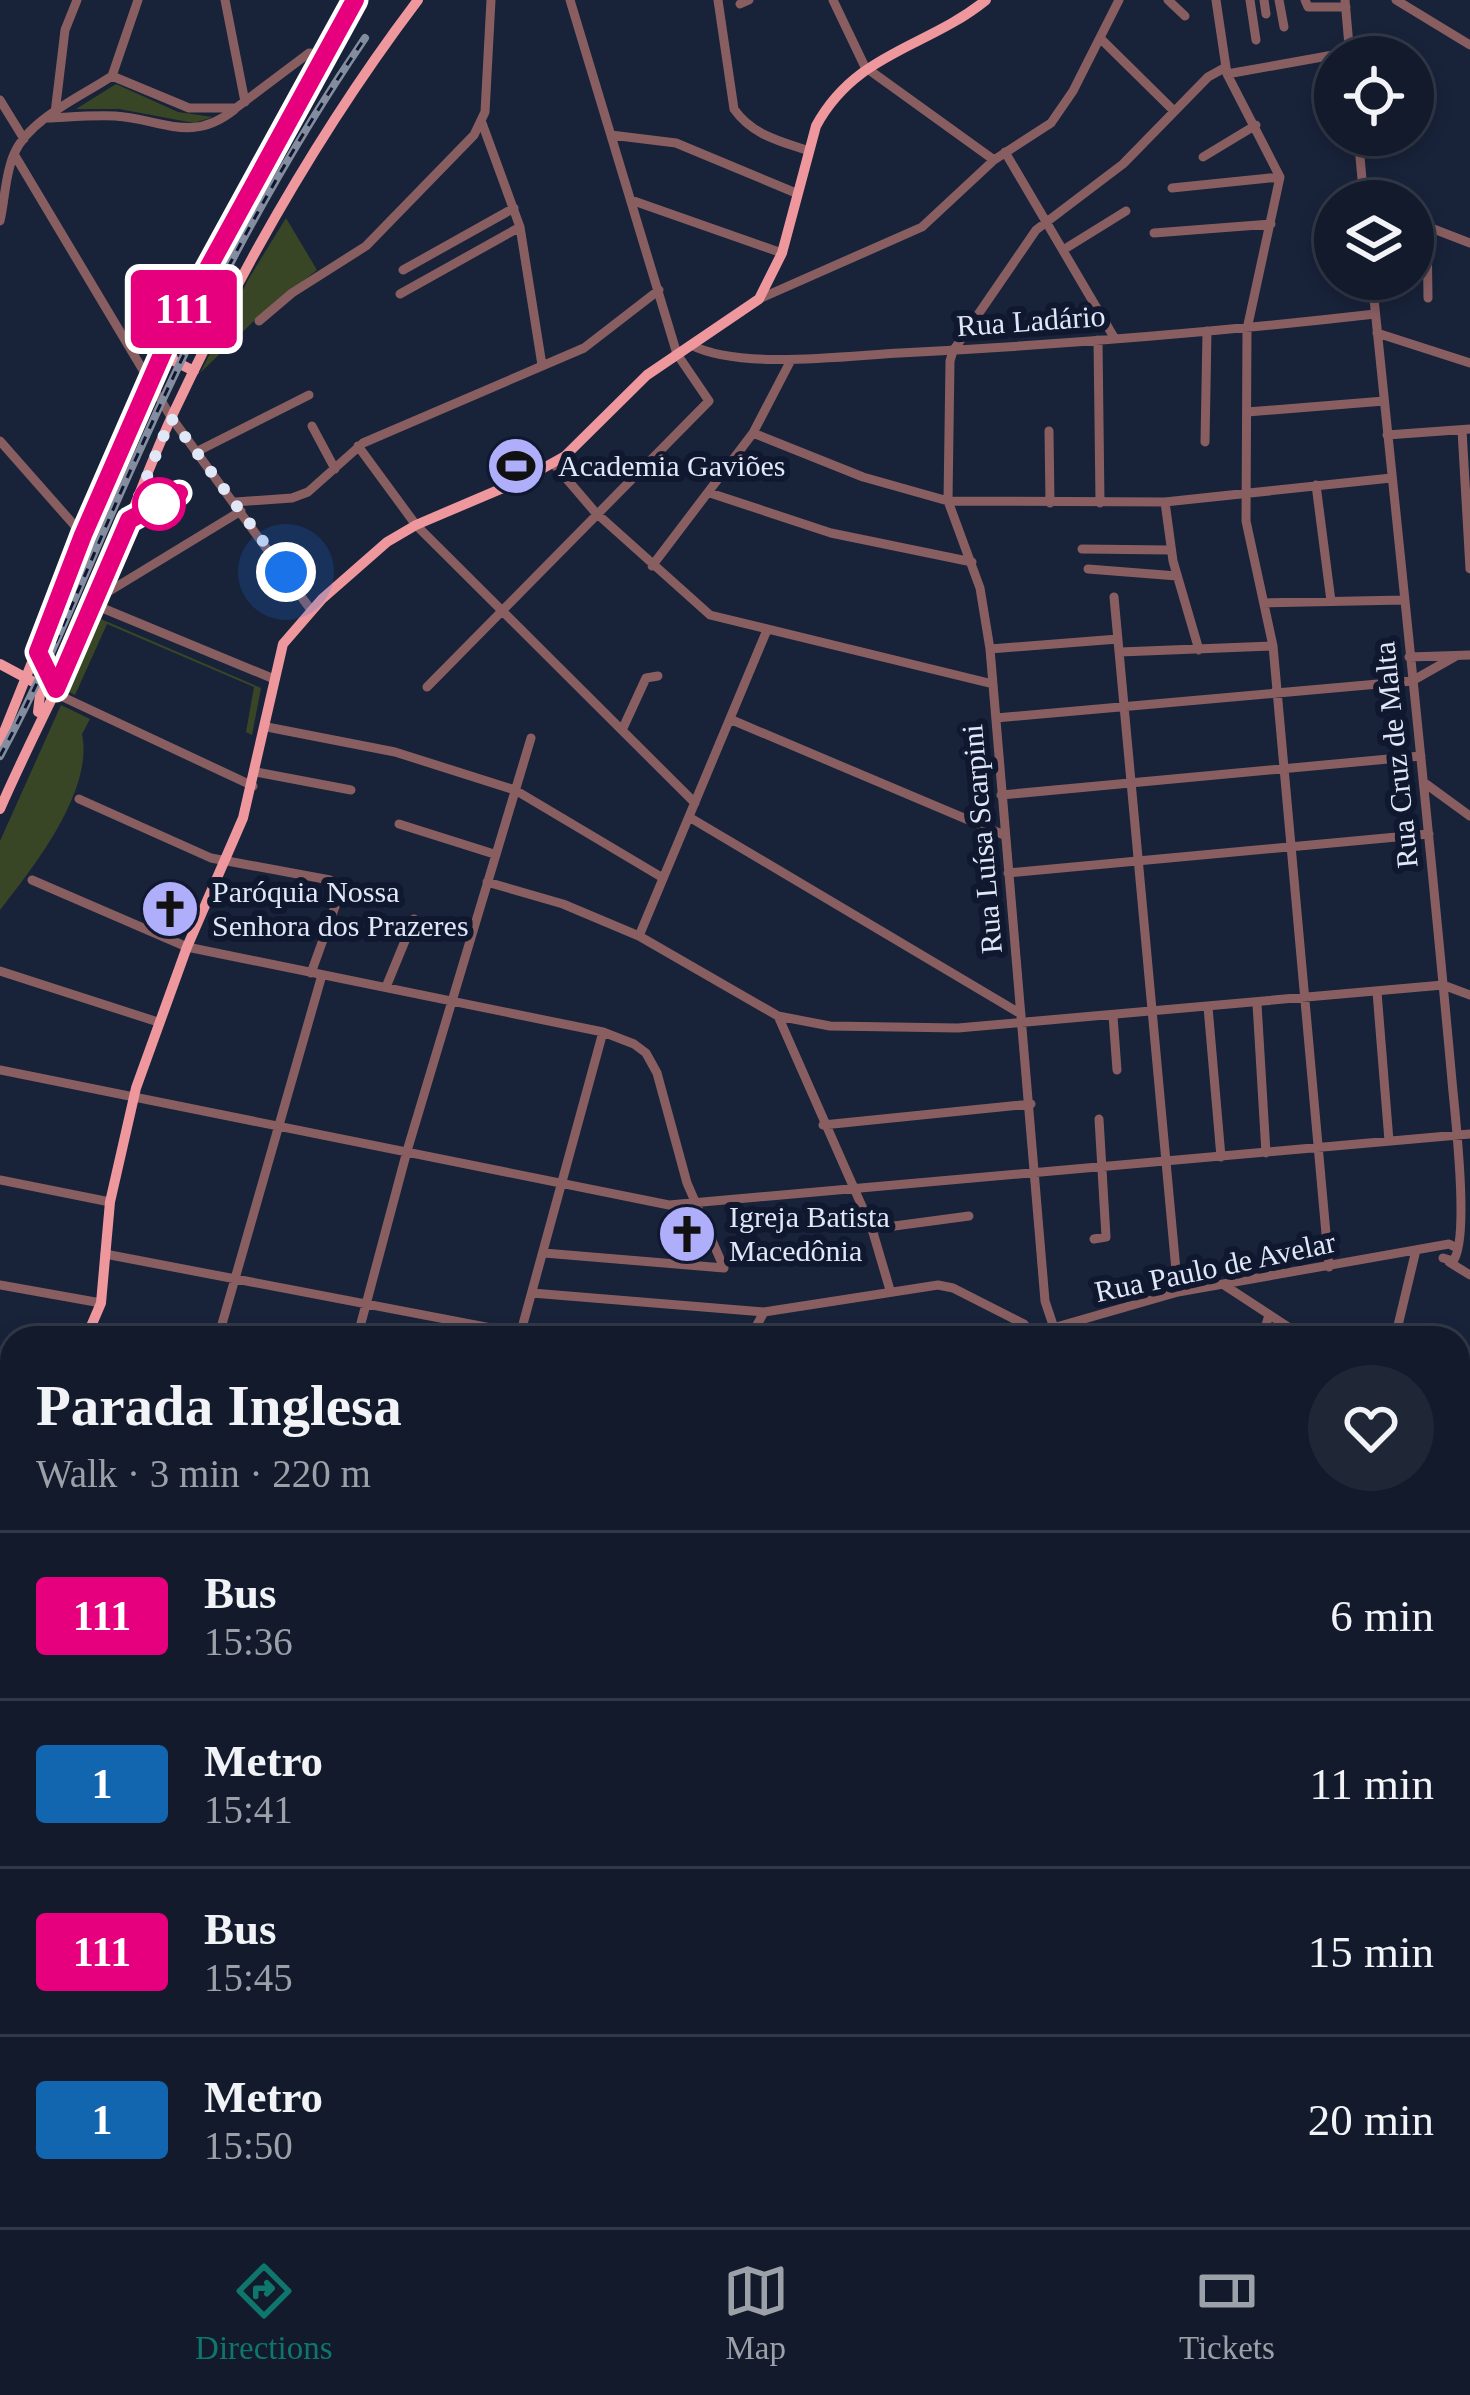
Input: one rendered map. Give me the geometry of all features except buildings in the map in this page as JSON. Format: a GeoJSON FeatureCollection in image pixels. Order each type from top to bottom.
{"type":"FeatureCollection","features":[{"type":"Feature","properties":{"kind":"main road"},"geometry":{"type":"LineString","coordinates":[[0,742],[167,343],[355,0]]}},
{"type":"Feature","properties":{"kind":"main road"},"geometry":{"type":"LineString","coordinates":[[0,809],[97,601],[194,371],[279,210],[380,50],[418,0]]}},
{"type":"Feature","properties":{"kind":"main road"},"geometry":{"type":"LineString","coordinates":[[91,1326],[101,1303],[110,1202],[134,1095],[158,1022],[253,786],[283,644],[311,610],[371,554],[416,525],[553,464],[647,375],[759,299],[782,253],[796,193],[825,108],[865,67],[970,13],[986,0]]}},
{"type":"Feature","properties":{"kind":"main road"},"geometry":{"type":"LineString","coordinates":[[167,343],[174,361],[194,371]]}},
{"type":"Feature","properties":{"kind":"main road"},"geometry":{"type":"LineString","coordinates":[[38,652],[56,689]]}},
{"type":"Feature","properties":{"kind":"main road"},"geometry":{"type":"LineString","coordinates":[[0,664],[41,686],[31,742]]}},
{"type":"Feature","properties":{"kind":"street"},"geometry":{"type":"LineString","coordinates":[[51,116],[65,29],[77,0]]}},
{"type":"Feature","properties":{"kind":"street"},"geometry":{"type":"LineString","coordinates":[[0,221],[14,154],[51,116],[112,76],[138,0]]}},
{"type":"Feature","properties":{"kind":"street"},"geometry":{"type":"LineString","coordinates":[[225,0],[240,105]]}},
{"type":"Feature","properties":{"kind":"street"},"geometry":{"type":"LineString","coordinates":[[491,0],[482,123],[520,227],[542,365]]}},
{"type":"Feature","properties":{"kind":"street"},"geometry":{"type":"LineString","coordinates":[[718,0],[734,109],[759,134],[809,151]]}},
{"type":"Feature","properties":{"kind":"street"},"geometry":{"type":"LineString","coordinates":[[833,0],[865,67],[994,160]]}},
{"type":"Feature","properties":{"kind":"street"},"geometry":{"type":"LineString","coordinates":[[759,299],[922,227],[994,160],[1060,114],[1119,0]]}},
{"type":"Feature","properties":{"kind":"street"},"geometry":{"type":"LineString","coordinates":[[1168,0],[1185,16]]}},
{"type":"Feature","properties":{"kind":"street"},"geometry":{"type":"LineString","coordinates":[[1216,0],[1226,70],[1280,176],[1247,329],[1247,538],[1273,646],[1329,1267]]}},
{"type":"Feature","properties":{"kind":"street"},"geometry":{"type":"LineString","coordinates":[[1250,0],[1256,40]]}},
{"type":"Feature","properties":{"kind":"street"},"geometry":{"type":"LineString","coordinates":[[1264,0],[1266,14]]}},
{"type":"Feature","properties":{"kind":"street"},"geometry":{"type":"LineString","coordinates":[[1279,0],[1283,27]]}},
{"type":"Feature","properties":{"kind":"street"},"geometry":{"type":"LineString","coordinates":[[1305,0],[1308,7],[1346,3],[1350,36]]}},
{"type":"Feature","properties":{"kind":"street"},"geometry":{"type":"LineString","coordinates":[[1396,0],[1470,45]]}},
{"type":"Feature","properties":{"kind":"street"},"geometry":{"type":"LineString","coordinates":[[427,687],[709,400],[677,354],[574,1]]}},
{"type":"Feature","properties":{"kind":"street"},"geometry":{"type":"LineString","coordinates":[[1100,38],[1174,111]]}},
{"type":"Feature","properties":{"kind":"street"},"geometry":{"type":"LineString","coordinates":[[51,116],[115,116],[191,130],[211,125],[309,53],[323,54]]}},
{"type":"Feature","properties":{"kind":"street"},"geometry":{"type":"LineString","coordinates":[[953,351],[1046,220],[1123,164],[1208,77],[1226,70],[1314,60]]}},
{"type":"Feature","properties":{"kind":"street"},"geometry":{"type":"LineString","coordinates":[[112,76],[189,108],[240,105]]}},
{"type":"Feature","properties":{"kind":"street"},"geometry":{"type":"LineString","coordinates":[[0,100],[24,139]]}},
{"type":"Feature","properties":{"kind":"street"},"geometry":{"type":"LineString","coordinates":[[259,321],[292,293],[350,259],[378,236],[482,123]]}},
{"type":"Feature","properties":{"kind":"street"},"geometry":{"type":"LineString","coordinates":[[1203,157],[1256,125]]}},
{"type":"Feature","properties":{"kind":"street"},"geometry":{"type":"LineString","coordinates":[[611,135],[676,143],[796,193]]}},
{"type":"Feature","properties":{"kind":"street"},"geometry":{"type":"LineString","coordinates":[[1005,152],[1115,339]]}},
{"type":"Feature","properties":{"kind":"street"},"geometry":{"type":"LineString","coordinates":[[14,154],[171,418],[311,610]]}},
{"type":"Feature","properties":{"kind":"street"},"geometry":{"type":"LineString","coordinates":[[1172,188],[1280,176]]}},
{"type":"Feature","properties":{"kind":"street"},"geometry":{"type":"LineString","coordinates":[[631,200],[782,253]]}},
{"type":"Feature","properties":{"kind":"street"},"geometry":{"type":"LineString","coordinates":[[403,270],[514,208]]}},
{"type":"Feature","properties":{"kind":"street"},"geometry":{"type":"LineString","coordinates":[[1064,250],[1126,211]]}},
{"type":"Feature","properties":{"kind":"street"},"geometry":{"type":"LineString","coordinates":[[1154,233],[1270,224]]}},
{"type":"Feature","properties":{"kind":"street"},"geometry":{"type":"LineString","coordinates":[[400,293],[520,227]]}},
{"type":"Feature","properties":{"kind":"street"},"geometry":{"type":"LineString","coordinates":[[1434,229],[1470,243]]}},
{"type":"Feature","properties":{"kind":"street"},"geometry":{"type":"LineString","coordinates":[[97,601],[238,506],[308,492],[358,446],[603,337],[659,290]]}},
{"type":"Feature","properties":{"kind":"street","name":"Rua Cruz de Malta"},"geometry":{"type":"LineString","coordinates":[[1374,300],[1426,784],[1456,1135],[1461,1227],[1450,1252]]}},
{"type":"Feature","properties":{"kind":"street","name":"Rua Ladário"},"geometry":{"type":"LineString","coordinates":[[692,345],[706,352],[791,360],[1247,329],[1376,314]]}},
{"type":"Feature","properties":{"kind":"street"},"geometry":{"type":"LineString","coordinates":[[1205,442],[1207,331]]}},
{"type":"Feature","properties":{"kind":"street"},"geometry":{"type":"LineString","coordinates":[[1377,333],[1470,363]]}},
{"type":"Feature","properties":{"kind":"street"},"geometry":{"type":"LineString","coordinates":[[1098,340],[1100,503]]}},
{"type":"Feature","properties":{"kind":"street","name":"Rua Luísa Scarpini"},"geometry":{"type":"LineString","coordinates":[[953,351],[948,501],[972,562],[990,650],[1045,1300],[1053,1326]]}},
{"type":"Feature","properties":{"kind":"street"},"geometry":{"type":"LineString","coordinates":[[652,566],[752,434],[791,360]]}},
{"type":"Feature","properties":{"kind":"street"},"geometry":{"type":"LineString","coordinates":[[196,452],[310,395]]}},
{"type":"Feature","properties":{"kind":"street"},"geometry":{"type":"LineString","coordinates":[[1247,412],[1384,401]]}},
{"type":"Feature","properties":{"kind":"street"},"geometry":{"type":"LineString","coordinates":[[312,426],[335,469]]}},
{"type":"Feature","properties":{"kind":"street"},"geometry":{"type":"LineString","coordinates":[[1048,430],[1050,502]]}},
{"type":"Feature","properties":{"kind":"street"},"geometry":{"type":"LineString","coordinates":[[1387,435],[1466,430],[1470,569]]}},
{"type":"Feature","properties":{"kind":"street"},"geometry":{"type":"LineString","coordinates":[[752,434],[863,477],[948,501],[1166,502],[1391,478]]}},
{"type":"Feature","properties":{"kind":"street"},"geometry":{"type":"LineString","coordinates":[[0,441],[83,535]]}},
{"type":"Feature","properties":{"kind":"street"},"geometry":{"type":"LineString","coordinates":[[358,446],[416,525],[695,803]]}},
{"type":"Feature","properties":{"kind":"street"},"geometry":{"type":"LineString","coordinates":[[553,464],[595,512],[710,614],[993,684]]}},
{"type":"Feature","properties":{"kind":"street"},"geometry":{"type":"LineString","coordinates":[[1316,485],[1330,601]]}},
{"type":"Feature","properties":{"kind":"street"},"geometry":{"type":"LineString","coordinates":[[710,493],[831,533],[972,562]]}},
{"type":"Feature","properties":{"kind":"street"},"geometry":{"type":"LineString","coordinates":[[1166,502],[1170,550],[1199,650]]}},
{"type":"Feature","properties":{"kind":"street"},"geometry":{"type":"LineString","coordinates":[[1082,549],[1170,550]]}},
{"type":"Feature","properties":{"kind":"street"},"geometry":{"type":"LineString","coordinates":[[1088,569],[1177,576]]}},
{"type":"Feature","properties":{"kind":"street"},"geometry":{"type":"LineString","coordinates":[[1114,597],[1178,1292]]}},
{"type":"Feature","properties":{"kind":"street"},"geometry":{"type":"LineString","coordinates":[[1264,603],[1404,600]]}},
{"type":"Feature","properties":{"kind":"street"},"geometry":{"type":"LineString","coordinates":[[97,601],[274,679]]}},
{"type":"Feature","properties":{"kind":"street"},"geometry":{"type":"LineString","coordinates":[[639,936],[767,630]]}},
{"type":"Feature","properties":{"kind":"street"},"geometry":{"type":"LineString","coordinates":[[990,650],[1118,639]]}},
{"type":"Feature","properties":{"kind":"street"},"geometry":{"type":"LineString","coordinates":[[1120,652],[1273,646]]}},
{"type":"Feature","properties":{"kind":"street"},"geometry":{"type":"LineString","coordinates":[[1409,657],[1470,655]]}},
{"type":"Feature","properties":{"kind":"street"},"geometry":{"type":"LineString","coordinates":[[996,718],[1412,681],[1456,656]]}},
{"type":"Feature","properties":{"kind":"street"},"geometry":{"type":"LineString","coordinates":[[623,728],[646,678],[658,676]]}},
{"type":"Feature","properties":{"kind":"street"},"geometry":{"type":"LineString","coordinates":[[56,689],[253,786]]}},
{"type":"Feature","properties":{"kind":"street"},"geometry":{"type":"LineString","coordinates":[[732,720],[1004,835]]}},
{"type":"Feature","properties":{"kind":"street"},"geometry":{"type":"LineString","coordinates":[[267,727],[395,752],[514,790],[663,878]]}},
{"type":"Feature","properties":{"kind":"street"},"geometry":{"type":"LineString","coordinates":[[361,1326],[407,1151],[531,738]]}},
{"type":"Feature","properties":{"kind":"street"},"geometry":{"type":"LineString","coordinates":[[1001,796],[1421,756]]}},
{"type":"Feature","properties":{"kind":"street"},"geometry":{"type":"LineString","coordinates":[[256,772],[350,790]]}},
{"type":"Feature","properties":{"kind":"street"},"geometry":{"type":"LineString","coordinates":[[1426,784],[1470,817]]}},
{"type":"Feature","properties":{"kind":"street"},"geometry":{"type":"LineString","coordinates":[[79,799],[224,861],[330,880]]}},
{"type":"Feature","properties":{"kind":"street"},"geometry":{"type":"LineString","coordinates":[[689,817],[1021,1018]]}},
{"type":"Feature","properties":{"kind":"street"},"geometry":{"type":"LineString","coordinates":[[399,824],[494,854]]}},
{"type":"Feature","properties":{"kind":"street"},"geometry":{"type":"LineString","coordinates":[[1008,873],[1429,834]]}},
{"type":"Feature","properties":{"kind":"street"},"geometry":{"type":"LineString","coordinates":[[32,880],[187,947],[603,1032],[634,1044],[651,1062],[665,1094],[695,1205],[723,1263],[722,1270],[544,1252]]}},
{"type":"Feature","properties":{"kind":"street"},"geometry":{"type":"LineString","coordinates":[[487,882],[563,904],[639,936],[778,1016],[868,1029],[1113,1016],[1443,986],[1470,995]]}},
{"type":"Feature","properties":{"kind":"street"},"geometry":{"type":"LineString","coordinates":[[221,1326],[336,904]]}},
{"type":"Feature","properties":{"kind":"street"},"geometry":{"type":"LineString","coordinates":[[386,987],[414,920]]}},
{"type":"Feature","properties":{"kind":"street"},"geometry":{"type":"LineString","coordinates":[[0,971],[158,1022]]}},
{"type":"Feature","properties":{"kind":"street"},"geometry":{"type":"LineString","coordinates":[[1376,992],[1389,1142]]}},
{"type":"Feature","properties":{"kind":"street"},"geometry":{"type":"LineString","coordinates":[[1256,1004],[1266,1153]]}},
{"type":"Feature","properties":{"kind":"street"},"geometry":{"type":"LineString","coordinates":[[1208,1007],[1221,1157]]}},
{"type":"Feature","properties":{"kind":"street"},"geometry":{"type":"LineString","coordinates":[[778,1016],[872,1228],[890,1290]]}},
{"type":"Feature","properties":{"kind":"street"},"geometry":{"type":"LineString","coordinates":[[1113,1016],[1117,1070]]}},
{"type":"Feature","properties":{"kind":"street"},"geometry":{"type":"LineString","coordinates":[[523,1326],[603,1032]]}},
{"type":"Feature","properties":{"kind":"street"},"geometry":{"type":"LineString","coordinates":[[0,1070],[562,1185],[695,1205],[1470,1133]]}},
{"type":"Feature","properties":{"kind":"street"},"geometry":{"type":"LineString","coordinates":[[823,1125],[1030,1104]]}},
{"type":"Feature","properties":{"kind":"street"},"geometry":{"type":"LineString","coordinates":[[1094,1239],[1106,1237],[1099,1120]]}},
{"type":"Feature","properties":{"kind":"street"},"geometry":{"type":"LineString","coordinates":[[0,1180],[110,1202]]}},
{"type":"Feature","properties":{"kind":"street"},"geometry":{"type":"LineString","coordinates":[[872,1228],[970,1216]]}},
{"type":"Feature","properties":{"kind":"street"},"geometry":{"type":"LineString","coordinates":[[1398,1326],[1419,1250]]}},
{"type":"Feature","properties":{"kind":"street","name":"Rua Paulo de Avelar"},"geometry":{"type":"LineString","coordinates":[[1061,1326],[1178,1292],[1419,1250],[1450,1252]]}},
{"type":"Feature","properties":{"kind":"street"},"geometry":{"type":"LineString","coordinates":[[1450,1252],[1468,1274]]}},
{"type":"Feature","properties":{"kind":"street"},"geometry":{"type":"LineString","coordinates":[[105,1253],[477,1326]]}},
{"type":"Feature","properties":{"kind":"street"},"geometry":{"type":"LineString","coordinates":[[0,1285],[101,1303]]}},
{"type":"Feature","properties":{"kind":"street"},"geometry":{"type":"LineString","coordinates":[[532,1293],[764,1312],[932,1285],[953,1288],[1026,1326]]}},
{"type":"Feature","properties":{"kind":"street"},"geometry":{"type":"LineString","coordinates":[[1224,1285],[1286,1326]]}},
{"type":"Feature","properties":{"kind":"street"},"geometry":{"type":"LineString","coordinates":[[756,1326],[764,1312]]}},
{"type":"Feature","properties":{"kind":"street"},"geometry":{"type":"LineString","coordinates":[[1266,1326],[1269,1315]]}},
{"type":"Feature","properties":{"kind":"green space"},"geometry":{"type":"Polygon","coordinates":[[[116,84],[178,112],[213,117],[194,123],[119,109],[76,109],[116,84]]]}},
{"type":"Feature","properties":{"kind":"green space"},"geometry":{"type":"Polygon","coordinates":[[[286,218],[317,270],[257,318],[200,373],[249,278],[286,218]]]}},
{"type":"Feature","properties":{"kind":"green space"},"geometry":{"type":"Polygon","coordinates":[[[101,619],[261,688],[252,735],[246,732],[254,687],[107,624],[75,695],[67,691],[101,619]]]}},
{"type":"Feature","properties":{"kind":"green space"},"geometry":{"type":"Polygon","coordinates":[[[61,705],[90,719],[82,734],[79,779],[58,827],[0,910],[0,841],[61,705]]]}},
{"type":"Feature","properties":{"kind":"railway"},"geometry":{"type":"LineString","coordinates":[[0,756],[214,294],[270,190],[365,38]]}},
{"type":"Feature","properties":{"kind":"bus line","name":"111"},"geometry":{"type":"LineString","coordinates":[[179,493],[129,520],[56,689],[38,652],[83,535],[167,343],[355,0]]}},
{"type":"Feature","properties":{"kind":"place","name":"Academia Gaviões"},"geometry":{"type":"Point","coordinates":[516,466]}},
{"type":"Feature","properties":{"kind":"place","name":"Paróquia Nossa Senhora dos Prazeres"},"geometry":{"type":"Point","coordinates":[170,909]}},
{"type":"Feature","properties":{"kind":"place","name":"Igreja Batista Macedônia"},"geometry":{"type":"Point","coordinates":[687,1234]}},
{"type":"Feature","properties":{"kind":"route"},"geometry":{"type":"LineString","coordinates":[[159,504],[139,496],[171,418],[286,572]]}}]}
